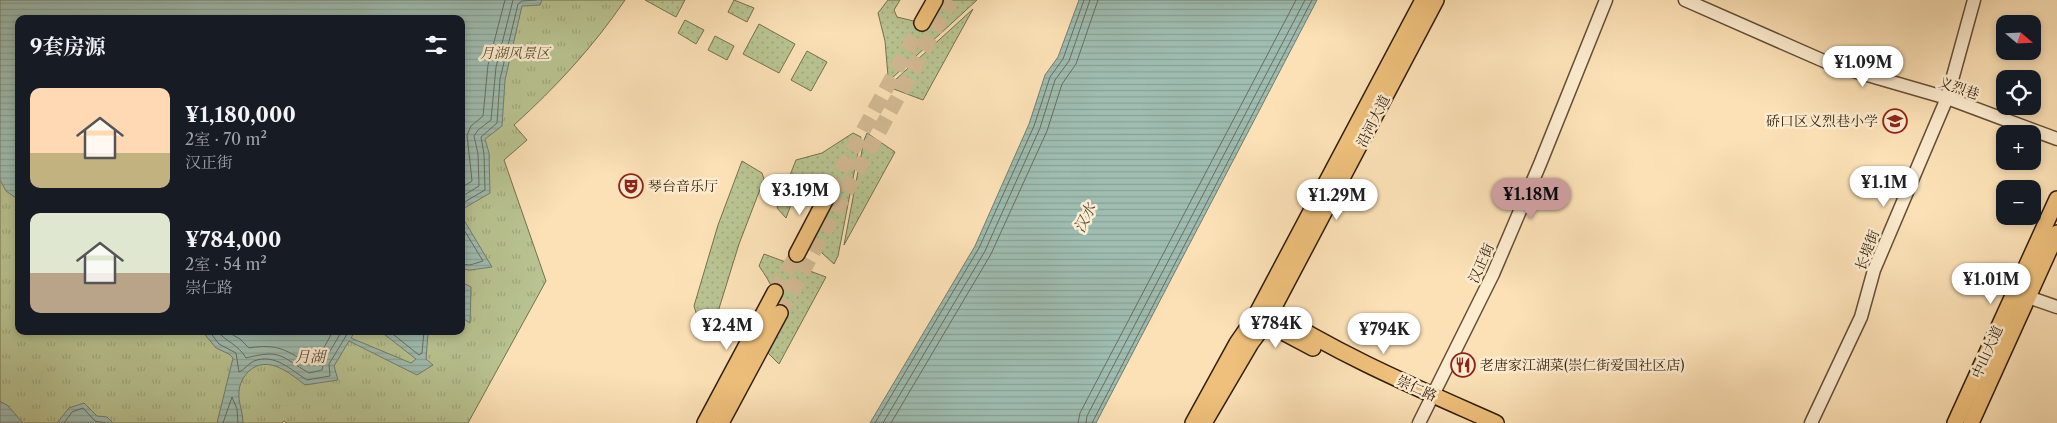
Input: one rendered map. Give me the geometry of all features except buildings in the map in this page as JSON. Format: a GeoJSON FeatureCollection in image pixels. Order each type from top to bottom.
{"type":"FeatureCollection","features":[{"type":"Feature","properties":{"kind":"main road"},"geometry":{"type":"LineString","coordinates":[[922,23],[935,0]]}},
{"type":"Feature","properties":{"kind":"main road","name":"沿河大道"},"geometry":{"type":"LineString","coordinates":[[1204,423],[1251,343],[1263,314],[1423,0]]}},
{"type":"Feature","properties":{"kind":"main road","name":"沿河大道"},"geometry":{"type":"LineString","coordinates":[[1193,423],[1237,343],[1282,291],[1436,0]]}},
{"type":"Feature","properties":{"kind":"main road"},"geometry":{"type":"LineString","coordinates":[[797,254],[830,192]]}},
{"type":"Feature","properties":{"kind":"main road","name":"中山大道"},"geometry":{"type":"LineString","coordinates":[[1955,423],[2057,199]]}},
{"type":"Feature","properties":{"kind":"main road","name":"中山大道"},"geometry":{"type":"LineString","coordinates":[[1971,423],[2057,234]]}},
{"type":"Feature","properties":{"kind":"main road"},"geometry":{"type":"LineString","coordinates":[[1282,291],[1291,321],[1302,336]]}},
{"type":"Feature","properties":{"kind":"main road"},"geometry":{"type":"LineString","coordinates":[[705,423],[775,292]]}},
{"type":"Feature","properties":{"kind":"main road"},"geometry":{"type":"LineString","coordinates":[[721,423],[780,313]]}},
{"type":"Feature","properties":{"kind":"main road","name":"崇仁路"},"geometry":{"type":"LineString","coordinates":[[1263,314],[1302,336],[1432,400],[1471,423]]}},
{"type":"Feature","properties":{"kind":"main road"},"geometry":{"type":"LineString","coordinates":[[1251,343],[1277,333],[1302,336]]}},
{"type":"Feature","properties":{"kind":"main road","name":"崇仁路"},"geometry":{"type":"LineString","coordinates":[[1432,400],[1496,423]]}},
{"type":"Feature","properties":{"kind":"street","name":"汉正街"},"geometry":{"type":"LineString","coordinates":[[1419,423],[1432,400],[1501,256],[1606,0]]}},
{"type":"Feature","properties":{"kind":"street","name":"义烈巷"},"geometry":{"type":"LineString","coordinates":[[1685,0],[1833,65],[1947,98],[2057,138]]}},
{"type":"Feature","properties":{"kind":"street","name":"长堤街"},"geometry":{"type":"LineString","coordinates":[[1811,423],[1861,317],[1874,270],[1947,98],[1974,0]]}},
{"type":"Feature","properties":{"kind":"street"},"geometry":{"type":"LineString","coordinates":[[2028,296],[2057,307]]}},
{"type":"Feature","properties":{"kind":"green space","name":"月湖风景区"},"geometry":{"type":"Polygon","coordinates":[[[0,0],[625,0],[573,66],[514,125],[527,140],[504,160],[546,281],[468,423],[287,423],[284,421],[282,423],[0,423],[0,0]]]}},
{"type":"Feature","properties":{"kind":"green space"},"geometry":{"type":"Polygon","coordinates":[[[645,0],[685,0],[676,17],[645,0]]]}},
{"type":"Feature","properties":{"kind":"green space"},"geometry":{"type":"Polygon","coordinates":[[[734,0],[754,8],[747,22],[728,12],[734,0]]]}},
{"type":"Feature","properties":{"kind":"green space"},"geometry":{"type":"Polygon","coordinates":[[[888,0],[900,0],[894,10],[897,17],[922,23],[941,0],[977,0],[891,79],[888,76],[885,41],[878,13],[888,0]]]}},
{"type":"Feature","properties":{"kind":"green space"},"geometry":{"type":"Polygon","coordinates":[[[973,9],[923,100],[891,88],[894,81],[973,9]]]}},
{"type":"Feature","properties":{"kind":"green space"},"geometry":{"type":"Polygon","coordinates":[[[685,20],[704,30],[696,44],[678,33],[685,20]]]}},
{"type":"Feature","properties":{"kind":"green space"},"geometry":{"type":"Polygon","coordinates":[[[759,24],[795,44],[779,73],[743,54],[759,24]]]}},
{"type":"Feature","properties":{"kind":"green space"},"geometry":{"type":"Polygon","coordinates":[[[715,36],[734,46],[727,60],[708,50],[715,36]]]}},
{"type":"Feature","properties":{"kind":"green space"},"geometry":{"type":"Polygon","coordinates":[[[807,51],[827,62],[811,91],[791,80],[807,51]]]}},
{"type":"Feature","properties":{"kind":"green space"},"geometry":{"type":"Polygon","coordinates":[[[853,133],[861,137],[838,256],[834,264],[810,242],[832,193],[814,176],[805,175],[801,178],[786,218],[777,208],[796,160],[822,153],[853,133]]]}},
{"type":"Feature","properties":{"kind":"green space"},"geometry":{"type":"Polygon","coordinates":[[[867,133],[895,152],[844,245],[864,140],[867,133]]]}},
{"type":"Feature","properties":{"kind":"green space"},"geometry":{"type":"Polygon","coordinates":[[[742,161],[762,173],[764,179],[739,244],[717,315],[713,319],[705,320],[697,316],[694,306],[718,225],[742,161]]]}},
{"type":"Feature","properties":{"kind":"green space"},"geometry":{"type":"Polygon","coordinates":[[[764,254],[826,277],[779,364],[766,351],[774,326],[777,307],[773,289],[759,266],[764,254]]]}},
{"type":"Feature","properties":{"kind":"water"},"geometry":{"type":"Polygon","coordinates":[[[0,0],[542,0],[540,5],[522,6],[505,80],[502,126],[485,139],[489,153],[490,193],[465,208],[465,15],[15,15],[15,197],[6,191],[0,180],[0,0]]]}},
{"type":"Feature","properties":{"kind":"water","name":"汉水"},"geometry":{"type":"Polygon","coordinates":[[[1079,0],[1317,0],[1096,423],[870,423],[975,246],[1029,124],[1045,75],[1058,57],[1079,0]]]}},
{"type":"Feature","properties":{"kind":"water"},"geometry":{"type":"Polygon","coordinates":[[[465,222],[492,267],[465,269],[465,222]]]}},
{"type":"Feature","properties":{"kind":"water"},"geometry":{"type":"Polygon","coordinates":[[[465,284],[471,287],[470,323],[465,320],[465,284]]]}},
{"type":"Feature","properties":{"kind":"water","name":"月湖"},"geometry":{"type":"Polygon","coordinates":[[[205,335],[353,335],[351,338],[411,363],[416,359],[385,335],[428,335],[426,359],[433,365],[417,375],[349,341],[334,366],[338,380],[305,385],[279,368],[264,364],[256,366],[247,373],[240,386],[239,400],[243,423],[217,423],[233,358],[216,348],[205,335]]]}},
{"type":"Feature","properties":{"kind":"water"},"geometry":{"type":"Polygon","coordinates":[[[0,401],[8,406],[23,423],[0,423],[0,401]]]}},
{"type":"Feature","properties":{"kind":"water"},"geometry":{"type":"Polygon","coordinates":[[[84,403],[97,416],[107,417],[113,423],[57,423],[69,408],[84,403]]]}},
{"type":"Feature","properties":{"kind":"tunnel"},"geometry":{"type":"LineString","coordinates":[[780,313],[951,0]]}},
{"type":"Feature","properties":{"kind":"tunnel"},"geometry":{"type":"LineString","coordinates":[[830,191],[922,23]]}},
{"type":"Feature","properties":{"kind":"tunnel"},"geometry":{"type":"LineString","coordinates":[[775,292],[797,254]]}},
{"type":"Feature","properties":{"kind":"place","name":"硚口区义烈巷小学"},"geometry":{"type":"Point","coordinates":[1895,121]}},
{"type":"Feature","properties":{"kind":"place","name":"琴台音乐厅"},"geometry":{"type":"Point","coordinates":[631,186]}},
{"type":"Feature","properties":{"kind":"place","name":"老唐家江湖菜(崇仁街爱国社区店)"},"geometry":{"type":"Point","coordinates":[1463,365]}}]}
